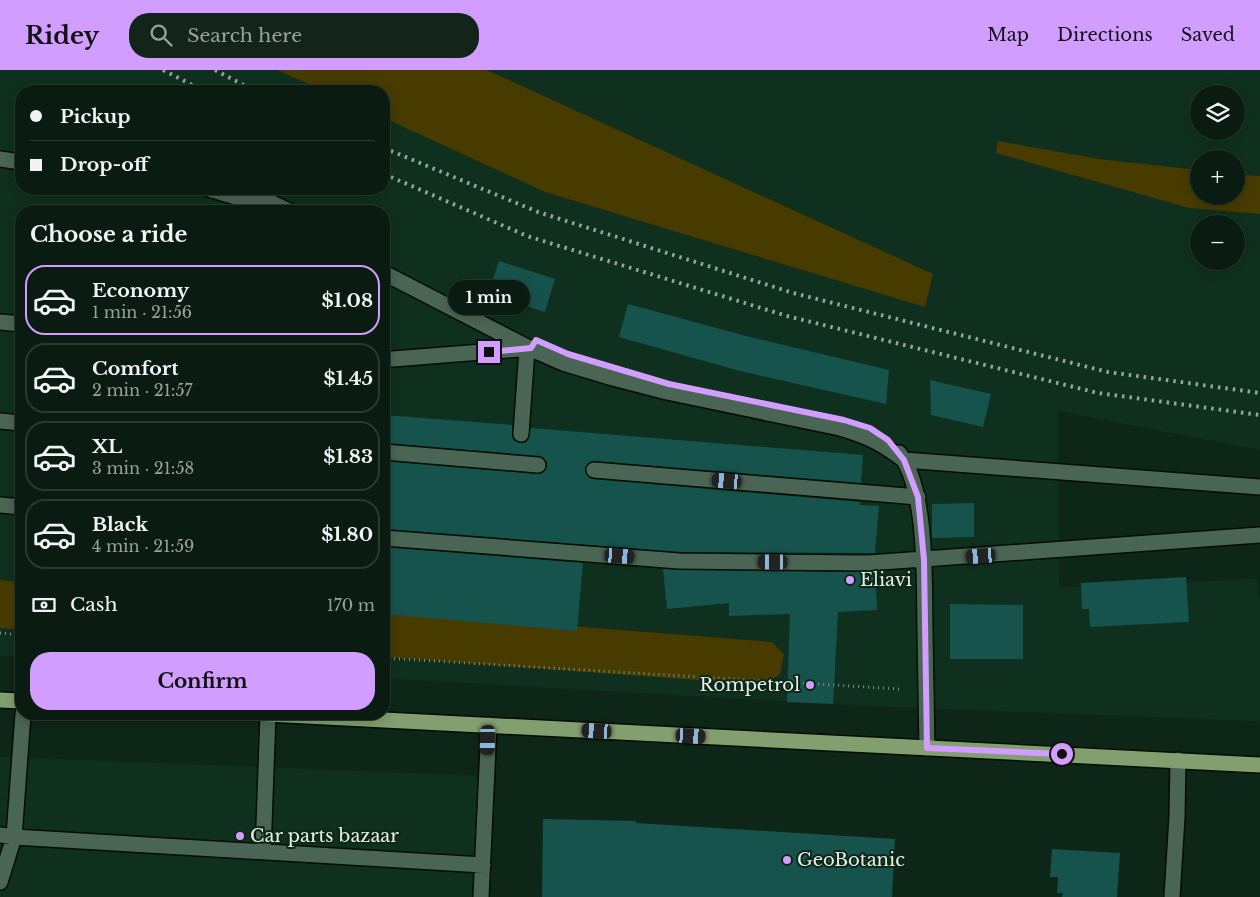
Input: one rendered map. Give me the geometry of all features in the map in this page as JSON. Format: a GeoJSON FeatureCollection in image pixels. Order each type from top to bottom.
{"type":"FeatureCollection","features":[{"type":"Feature","properties":{"kind":"main road"},"geometry":{"type":"LineString","coordinates":[[0,700],[15,701]]}},
{"type":"Feature","properties":{"kind":"main road"},"geometry":{"type":"LineString","coordinates":[[389,720],[1260,765]]}},
{"type":"Feature","properties":{"kind":"lane"},"geometry":{"type":"LineString","coordinates":[[0,149],[15,151]]}},
{"type":"Feature","properties":{"kind":"lane"},"geometry":{"type":"LineString","coordinates":[[0,159],[15,161]]}},
{"type":"Feature","properties":{"kind":"lane"},"geometry":{"type":"LineString","coordinates":[[229,195],[252,205]]}},
{"type":"Feature","properties":{"kind":"lane"},"geometry":{"type":"LineString","coordinates":[[255,195],[277,205]]}},
{"type":"Feature","properties":{"kind":"lane"},"geometry":{"type":"LineString","coordinates":[[390,264],[531,346]]}},
{"type":"Feature","properties":{"kind":"lane"},"geometry":{"type":"LineString","coordinates":[[390,276],[531,346],[568,354],[669,384],[844,420],[870,428],[888,440],[904,460],[918,497],[924,560],[927,748]]}},
{"type":"Feature","properties":{"kind":"lane"},"geometry":{"type":"LineString","coordinates":[[0,322],[15,323]]}},
{"type":"Feature","properties":{"kind":"lane"},"geometry":{"type":"LineString","coordinates":[[390,359],[531,346]]}},
{"type":"Feature","properties":{"kind":"lane"},"geometry":{"type":"LineString","coordinates":[[521,434],[531,346]]}},
{"type":"Feature","properties":{"kind":"lane"},"geometry":{"type":"LineString","coordinates":[[0,421],[15,422]]}},
{"type":"Feature","properties":{"kind":"lane"},"geometry":{"type":"LineString","coordinates":[[390,453],[538,465]]}},
{"type":"Feature","properties":{"kind":"lane"},"geometry":{"type":"LineString","coordinates":[[904,460],[1260,487]]}},
{"type":"Feature","properties":{"kind":"lane"},"geometry":{"type":"LineString","coordinates":[[594,470],[918,497]]}},
{"type":"Feature","properties":{"kind":"lane"},"geometry":{"type":"LineString","coordinates":[[0,505],[15,506]]}},
{"type":"Feature","properties":{"kind":"lane"},"geometry":{"type":"LineString","coordinates":[[390,538],[679,561],[868,563],[1260,535]]}},
{"type":"Feature","properties":{"kind":"lane"},"geometry":{"type":"LineString","coordinates":[[0,882],[22,720]]}},
{"type":"Feature","properties":{"kind":"lane"},"geometry":{"type":"LineString","coordinates":[[263,852],[268,720]]}},
{"type":"Feature","properties":{"kind":"lane"},"geometry":{"type":"LineString","coordinates":[[481,897],[489,725]]}},
{"type":"Feature","properties":{"kind":"lane"},"geometry":{"type":"LineString","coordinates":[[1172,897],[1178,760]]}},
{"type":"Feature","properties":{"kind":"lane"},"geometry":{"type":"LineString","coordinates":[[7,836],[483,865]]}},
{"type":"Feature","properties":{"kind":"lane"},"geometry":{"type":"LineString","coordinates":[[1176,839],[1183,865],[1180,897]]}},
{"type":"Feature","properties":{"kind":"path"},"geometry":{"type":"LineString","coordinates":[[0,633],[15,634]]}},
{"type":"Feature","properties":{"kind":"path"},"geometry":{"type":"LineString","coordinates":[[390,658],[926,690]]}},
{"type":"Feature","properties":{"kind":"shaded area"},"geometry":{"type":"Polygon","coordinates":[[[0,70],[277,70],[311,85],[15,85],[15,195],[390,195],[390,121],[545,192],[925,306],[933,274],[487,70],[1260,70],[1260,176],[1245,175],[1245,150],[1190,150],[1190,169],[1099,159],[1189,208],[1260,214],[1260,450],[1058,411],[1059,588],[1257,579],[1258,597],[1260,597],[1260,721],[870,706],[390,678],[390,657],[764,685],[784,654],[772,642],[390,611],[390,205],[15,205],[15,581],[0,580],[0,70]]]}},
{"type":"Feature","properties":{"kind":"shaded area"},"geometry":{"type":"Polygon","coordinates":[[[277,70],[487,70],[933,274],[925,307],[545,192],[390,121],[390,85],[311,85],[277,70]]]}},
{"type":"Feature","properties":{"kind":"shaded area"},"geometry":{"type":"Polygon","coordinates":[[[998,141],[1099,159],[1190,169],[1190,205],[1245,205],[1245,175],[1260,176],[1260,214],[1189,208],[996,153],[998,141]]]}},
{"type":"Feature","properties":{"kind":"shaded area"},"geometry":{"type":"Polygon","coordinates":[[[0,580],[15,581],[15,629],[0,628],[0,580]]]}},
{"type":"Feature","properties":{"kind":"shaded area"},"geometry":{"type":"Polygon","coordinates":[[[390,611],[772,642],[784,654],[780,674],[764,685],[390,657],[390,611]]]}},
{"type":"Feature","properties":{"kind":"shaded area"},"geometry":{"type":"Polygon","coordinates":[[[0,628],[15,629],[15,657],[0,656],[0,628]]]}},
{"type":"Feature","properties":{"kind":"shaded area","name":"Car parts bazaar"},"geometry":{"type":"Polygon","coordinates":[[[0,757],[482,776],[479,897],[0,897],[0,757]]]}},
{"type":"Feature","properties":{"kind":"building"},"geometry":{"type":"Polygon","coordinates":[[[499,261],[555,279],[545,312],[488,294],[499,261]]]}},
{"type":"Feature","properties":{"kind":"building"},"geometry":{"type":"Polygon","coordinates":[[[628,304],[750,337],[889,370],[886,404],[740,371],[619,337],[628,304]]]}},
{"type":"Feature","properties":{"kind":"building"},"geometry":{"type":"Polygon","coordinates":[[[930,380],[991,394],[983,427],[931,415],[930,380]]]}},
{"type":"Feature","properties":{"kind":"building"},"geometry":{"type":"Polygon","coordinates":[[[390,415],[512,425],[512,438],[520,443],[525,443],[528,440],[531,428],[863,455],[861,483],[595,461],[587,464],[585,470],[588,477],[593,479],[860,502],[859,505],[879,506],[875,553],[679,552],[390,529],[390,462],[537,474],[545,471],[547,465],[544,458],[539,456],[390,444],[390,415]]]}},
{"type":"Feature","properties":{"kind":"building"},"geometry":{"type":"Polygon","coordinates":[[[974,503],[974,537],[932,538],[932,504],[974,503]]]}},
{"type":"Feature","properties":{"kind":"building"},"geometry":{"type":"Polygon","coordinates":[[[390,547],[583,563],[577,631],[390,615],[390,547]]]}},
{"type":"Feature","properties":{"kind":"building"},"geometry":{"type":"Polygon","coordinates":[[[663,569],[875,572],[877,610],[838,612],[833,704],[787,702],[790,614],[729,616],[729,603],[667,609],[663,569]]]}},
{"type":"Feature","properties":{"kind":"building"},"geometry":{"type":"Polygon","coordinates":[[[1186,577],[1189,622],[1090,627],[1089,609],[1082,609],[1081,583],[1186,577]]]}},
{"type":"Feature","properties":{"kind":"building"},"geometry":{"type":"Polygon","coordinates":[[[950,604],[1023,605],[1023,659],[950,659],[950,604]]]}},
{"type":"Feature","properties":{"kind":"building"},"geometry":{"type":"Polygon","coordinates":[[[543,819],[636,821],[636,823],[895,839],[892,897],[542,897],[543,819]]]}},
{"type":"Feature","properties":{"kind":"building"},"geometry":{"type":"Polygon","coordinates":[[[1052,849],[1120,853],[1117,897],[1062,897],[1063,893],[1057,893],[1058,877],[1050,877],[1052,849]]]}},
{"type":"Feature","properties":{"kind":"railway"},"geometry":{"type":"LineString","coordinates":[[163,70],[192,85]]}},
{"type":"Feature","properties":{"kind":"railway"},"geometry":{"type":"LineString","coordinates":[[215,70],[244,85]]}},
{"type":"Feature","properties":{"kind":"railway"},"geometry":{"type":"LineString","coordinates":[[390,150],[538,212],[793,293],[1108,372],[1260,393]]}},
{"type":"Feature","properties":{"kind":"railway"},"geometry":{"type":"LineString","coordinates":[[390,177],[527,236],[787,316],[1098,393],[1260,415]]}},
{"type":"Feature","properties":{"kind":"place","name":"Eliavi"},"geometry":{"type":"Point","coordinates":[850,580]}},
{"type":"Feature","properties":{"kind":"place","name":"Rompetrol"},"geometry":{"type":"Point","coordinates":[810,685]}},
{"type":"Feature","properties":{"kind":"place","name":"Car parts bazaar"},"geometry":{"type":"Point","coordinates":[240,836]}},
{"type":"Feature","properties":{"kind":"place","name":"GeoBotanic"},"geometry":{"type":"Point","coordinates":[787,860]}},
{"type":"Feature","properties":{"kind":"route"},"geometry":{"type":"LineString","coordinates":[[489,352],[531,348],[536,340],[568,354],[669,384],[844,420],[870,428],[888,440],[904,460],[918,497],[924,560],[927,748],[1062,754]]}}]}
